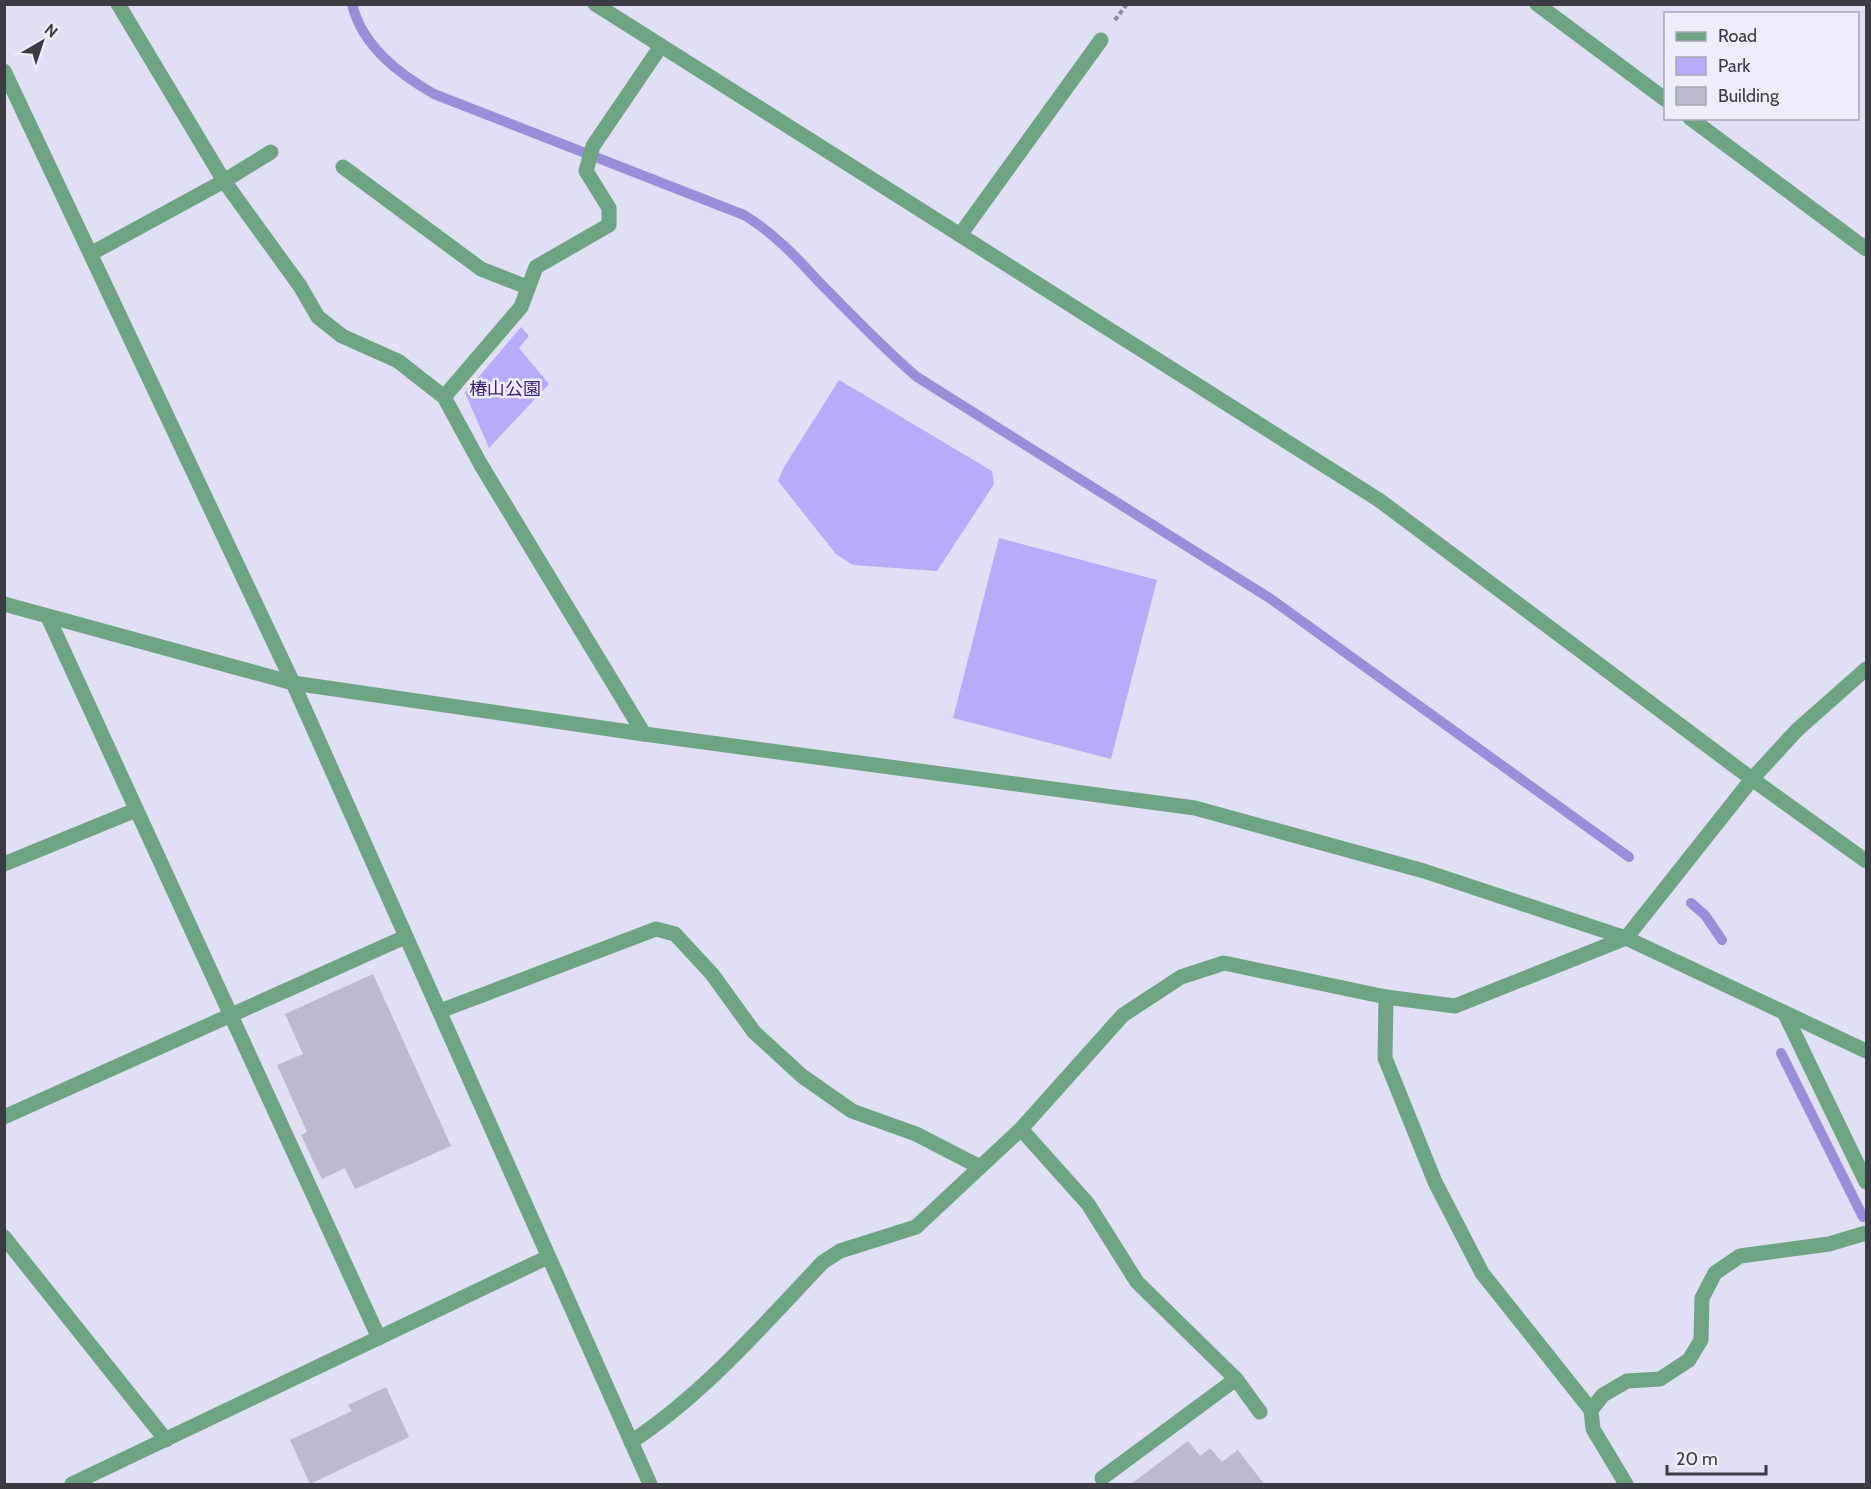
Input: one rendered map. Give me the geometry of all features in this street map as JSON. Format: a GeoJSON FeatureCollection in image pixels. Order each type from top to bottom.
{"type":"FeatureCollection","features":[{"type":"Feature","properties":{"kind":"street"},"geometry":{"type":"LineString","coordinates":[[118,4],[224,181],[300,286],[318,317],[342,336],[398,361],[444,397],[482,465],[644,734]]}},
{"type":"Feature","properties":{"kind":"street"},"geometry":{"type":"LineString","coordinates":[[595,4],[1379,500],[1752,779],[1866,861]]}},
{"type":"Feature","properties":{"kind":"street"},"geometry":{"type":"LineString","coordinates":[[1537,4],[1664,99]]}},
{"type":"Feature","properties":{"kind":"street"},"geometry":{"type":"LineString","coordinates":[[960,235],[1101,40]]}},
{"type":"Feature","properties":{"kind":"street"},"geometry":{"type":"LineString","coordinates":[[444,397],[521,307],[536,267],[609,225],[609,208],[586,171],[593,146],[661,46]]}},
{"type":"Feature","properties":{"kind":"street"},"geometry":{"type":"LineString","coordinates":[[6,79],[92,253],[293,683],[650,1485]]}},
{"type":"Feature","properties":{"kind":"street"},"geometry":{"type":"LineString","coordinates":[[1693,120],[1866,249]]}},
{"type":"Feature","properties":{"kind":"street"},"geometry":{"type":"LineString","coordinates":[[92,253],[224,181],[271,152]]}},
{"type":"Feature","properties":{"kind":"street"},"geometry":{"type":"LineString","coordinates":[[343,167],[418,225],[481,269],[527,287]]}},
{"type":"Feature","properties":{"kind":"street"},"geometry":{"type":"LineString","coordinates":[[4,604],[293,683],[644,734],[1195,808],[1424,871],[1626,938],[1866,1051]]}},
{"type":"Feature","properties":{"kind":"street"},"geometry":{"type":"LineString","coordinates":[[48,617],[379,1338]]}},
{"type":"Feature","properties":{"kind":"street"},"geometry":{"type":"LineString","coordinates":[[631,1442],[665,1420],[739,1350],[823,1262],[840,1251],[916,1227],[1020,1130],[1123,1015],[1181,977],[1224,963],[1386,997],[1455,1006],[1626,938],[1752,779],[1797,730],[1866,669]]}},
{"type":"Feature","properties":{"kind":"street"},"geometry":{"type":"LineString","coordinates":[[4,864],[136,810]]}},
{"type":"Feature","properties":{"kind":"street"},"geometry":{"type":"LineString","coordinates":[[440,1011],[656,928],[675,934],[712,974],[754,1032],[802,1076],[852,1111],[916,1134],[980,1167]]}},
{"type":"Feature","properties":{"kind":"street"},"geometry":{"type":"LineString","coordinates":[[4,1117],[405,937]]}},
{"type":"Feature","properties":{"kind":"street"},"geometry":{"type":"LineString","coordinates":[[1386,997],[1385,1058],[1435,1182],[1482,1273],[1591,1410],[1593,1429],[1626,1485]]}},
{"type":"Feature","properties":{"kind":"street"},"geometry":{"type":"LineString","coordinates":[[1785,1014],[1866,1182]]}},
{"type":"Feature","properties":{"kind":"street"},"geometry":{"type":"LineString","coordinates":[[1020,1130],[1088,1204],[1137,1282],[1236,1379],[1260,1412]]}},
{"type":"Feature","properties":{"kind":"street"},"geometry":{"type":"LineString","coordinates":[[1591,1410],[1603,1395],[1627,1381],[1660,1379],[1689,1360],[1701,1340],[1702,1298],[1715,1273],[1740,1256],[1828,1244],[1866,1233]]}},
{"type":"Feature","properties":{"kind":"street"},"geometry":{"type":"LineString","coordinates":[[4,1237],[166,1440]]}},
{"type":"Feature","properties":{"kind":"street"},"geometry":{"type":"LineString","coordinates":[[72,1485],[548,1257]]}},
{"type":"Feature","properties":{"kind":"street"},"geometry":{"type":"LineString","coordinates":[[1102,1478],[1236,1379]]}},
{"type":"Feature","properties":{"kind":"green space","name":"椿山公園"},"geometry":{"type":"Polygon","coordinates":[[[521,327],[529,336],[519,348],[549,384],[489,448],[465,393],[521,327]]]}},
{"type":"Feature","properties":{"kind":"green space"},"geometry":{"type":"Polygon","coordinates":[[[839,380],[992,471],[994,484],[937,571],[853,565],[836,554],[778,481],[784,467],[839,380]]]}},
{"type":"Feature","properties":{"kind":"green space"},"geometry":{"type":"Polygon","coordinates":[[[999,538],[1157,580],[1111,759],[953,718],[999,538]]]}},
{"type":"Feature","properties":{"kind":"building"},"geometry":{"type":"Polygon","coordinates":[[[373,974],[451,1146],[355,1189],[345,1168],[322,1179],[301,1135],[307,1132],[277,1065],[303,1054],[285,1014],[373,974]]]}},
{"type":"Feature","properties":{"kind":"building"},"geometry":{"type":"Polygon","coordinates":[[[386,1387],[409,1437],[310,1484],[290,1440],[352,1411],[348,1405],[386,1387]]]}},
{"type":"Feature","properties":{"kind":"building"},"geometry":{"type":"Polygon","coordinates":[[[1188,1441],[1200,1456],[1210,1448],[1222,1462],[1238,1450],[1264,1484],[1131,1484],[1188,1441]]]}},
{"type":"Feature","properties":{"kind":"waterway"},"geometry":{"type":"LineString","coordinates":[[352,4],[357,19],[373,46],[395,68],[434,94],[744,215],[755,222],[785,246],[892,355],[917,377],[1271,599],[1629,857]]}},
{"type":"Feature","properties":{"kind":"waterway"},"geometry":{"type":"LineString","coordinates":[[1691,903],[1705,915],[1722,940]]}},
{"type":"Feature","properties":{"kind":"waterway"},"geometry":{"type":"LineString","coordinates":[[1781,1053],[1863,1217]]}}]}
